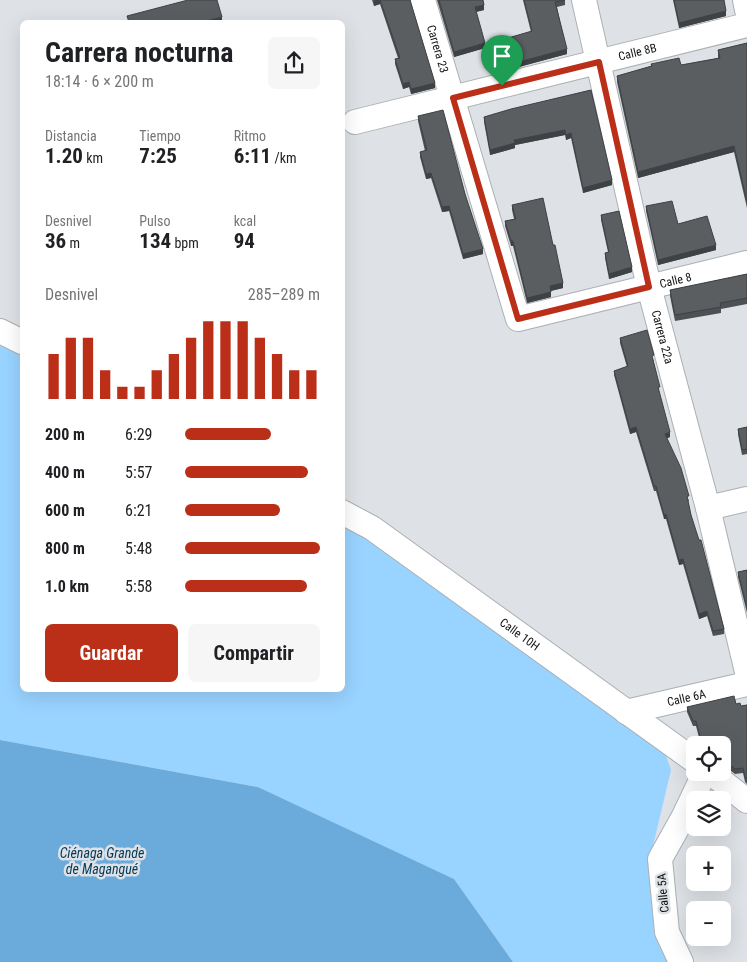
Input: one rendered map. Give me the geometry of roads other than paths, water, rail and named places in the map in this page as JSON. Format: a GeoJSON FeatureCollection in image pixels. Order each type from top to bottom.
{"type":"FeatureCollection","features":[{"type":"Feature","properties":{"kind":"street","name":"Carrera 23"},"geometry":{"type":"LineString","coordinates":[[423,0],[518,319]]}},
{"type":"Feature","properties":{"kind":"street","name":"Carrera 22a"},"geometry":{"type":"LineString","coordinates":[[584,0],[649,287],[708,508],[747,672]]}},
{"type":"Feature","properties":{"kind":"street"},"geometry":{"type":"LineString","coordinates":[[745,0],[747,10]]}},
{"type":"Feature","properties":{"kind":"street","name":"Calle 8B"},"geometry":{"type":"LineString","coordinates":[[355,122],[747,25]]}},
{"type":"Feature","properties":{"kind":"street","name":"Calle 8"},"geometry":{"type":"LineString","coordinates":[[518,319],[747,263]]}},
{"type":"Feature","properties":{"kind":"street"},"geometry":{"type":"LineString","coordinates":[[0,331],[20,341]]}},
{"type":"Feature","properties":{"kind":"street"},"geometry":{"type":"LineString","coordinates":[[708,508],[747,499]]}},
{"type":"Feature","properties":{"kind":"street","name":"Calle 10H"},"geometry":{"type":"LineString","coordinates":[[345,514],[372,528],[686,755]]}},
{"type":"Feature","properties":{"kind":"street","name":"Calle 6A"},"geometry":{"type":"LineString","coordinates":[[626,712],[747,684]]}},
{"type":"Feature","properties":{"kind":"street","name":"Calle 5A"},"geometry":{"type":"LineString","coordinates":[[680,962],[667,932],[660,859],[701,781]]}},
{"type":"Feature","properties":{"kind":"street"},"geometry":{"type":"LineString","coordinates":[[721,781],[747,801]]}},
{"type":"Feature","properties":{"kind":"water","name":"Ciénaga Grande de Magangué"},"geometry":{"type":"Polygon","coordinates":[[[0,740],[258,787],[454,879],[513,962],[0,962],[0,740]]]}}]}
